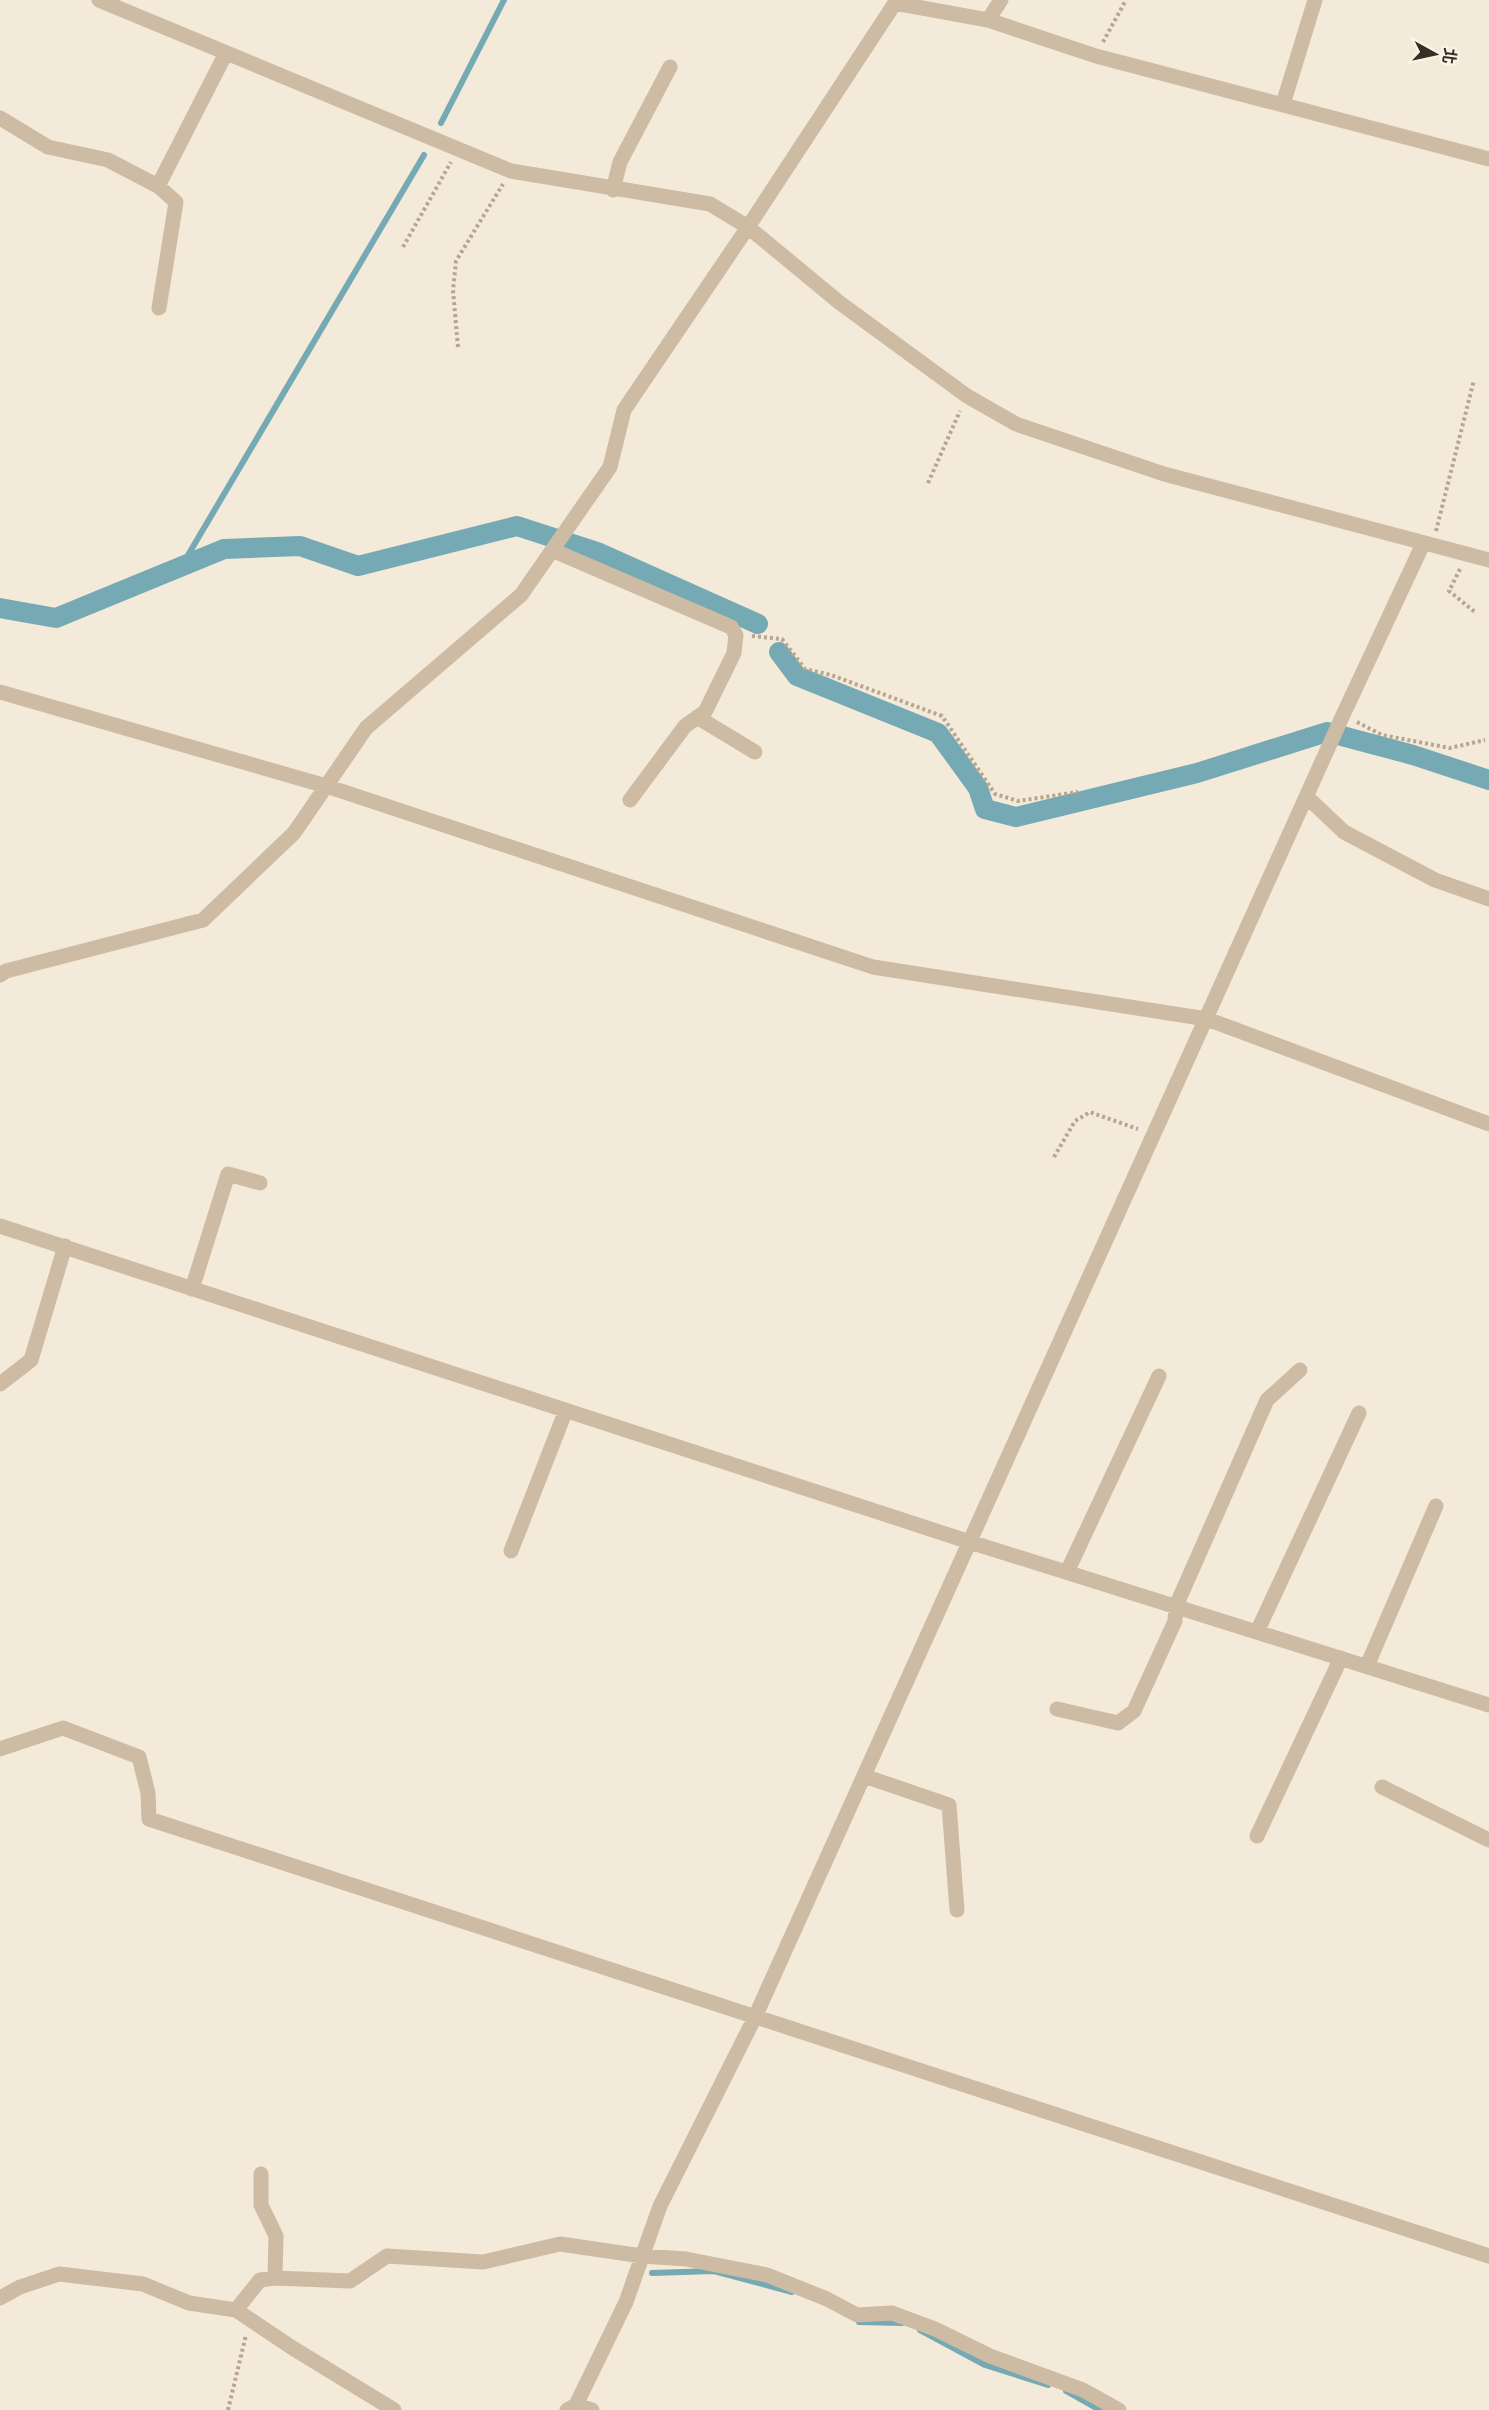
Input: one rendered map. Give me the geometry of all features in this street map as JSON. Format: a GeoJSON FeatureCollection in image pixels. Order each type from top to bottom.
{"type":"FeatureCollection","features":[{"type":"Feature","properties":{"kind":"street"},"geometry":{"type":"LineString","coordinates":[[99,0],[511,171],[613,190],[710,204],[748,227],[840,303],[967,396],[1016,424],[1164,474],[1489,560]]}},
{"type":"Feature","properties":{"kind":"street"},"geometry":{"type":"LineString","coordinates":[[988,20],[1001,0]]}},
{"type":"Feature","properties":{"kind":"street"},"geometry":{"type":"LineString","coordinates":[[1283,104],[1315,0]]}},
{"type":"Feature","properties":{"kind":"street"},"geometry":{"type":"LineString","coordinates":[[0,975],[6,971],[203,920],[294,833],[366,728],[521,595],[610,467],[624,410],[896,2],[988,20],[1096,56],[1489,159]]}},
{"type":"Feature","properties":{"kind":"street"},"geometry":{"type":"LineString","coordinates":[[158,186],[226,53]]}},
{"type":"Feature","properties":{"kind":"street"},"geometry":{"type":"LineString","coordinates":[[613,190],[620,162],[670,67]]}},
{"type":"Feature","properties":{"kind":"street"},"geometry":{"type":"LineString","coordinates":[[0,118],[48,147],[108,160],[158,186],[176,202],[159,308]]}},
{"type":"Feature","properties":{"kind":"street"},"geometry":{"type":"LineString","coordinates":[[592,2410],[572,2407],[626,2302],[660,2206],[755,2017],[1343,715],[1428,545]]}},
{"type":"Feature","properties":{"kind":"street"},"geometry":{"type":"LineString","coordinates":[[552,550],[731,627],[736,635],[734,653],[705,712],[685,726],[630,800]]}},
{"type":"Feature","properties":{"kind":"street"},"geometry":{"type":"LineString","coordinates":[[0,692],[326,786],[873,967],[1207,1019],[1489,1124]]}},
{"type":"Feature","properties":{"kind":"street"},"geometry":{"type":"LineString","coordinates":[[698,717],[755,752]]}},
{"type":"Feature","properties":{"kind":"street"},"geometry":{"type":"LineString","coordinates":[[1307,797],[1344,832],[1435,880],[1489,899]]}},
{"type":"Feature","properties":{"kind":"street"},"geometry":{"type":"LineString","coordinates":[[192,1289],[228,1174],[260,1183]]}},
{"type":"Feature","properties":{"kind":"street"},"geometry":{"type":"LineString","coordinates":[[0,1226],[970,1542],[1489,1705]]}},
{"type":"Feature","properties":{"kind":"street"},"geometry":{"type":"LineString","coordinates":[[0,1384],[31,1360],[65,1246]]}},
{"type":"Feature","properties":{"kind":"street"},"geometry":{"type":"LineString","coordinates":[[1057,1709],[1118,1723],[1134,1711],[1175,1621],[1176,1606],[1267,1400],[1300,1370]]}},
{"type":"Feature","properties":{"kind":"street"},"geometry":{"type":"LineString","coordinates":[[1067,1572],[1159,1376]]}},
{"type":"Feature","properties":{"kind":"street"},"geometry":{"type":"LineString","coordinates":[[511,1551],[566,1410]]}},
{"type":"Feature","properties":{"kind":"street"},"geometry":{"type":"LineString","coordinates":[[1257,1632],[1359,1413]]}},
{"type":"Feature","properties":{"kind":"street"},"geometry":{"type":"LineString","coordinates":[[1367,1666],[1436,1506]]}},
{"type":"Feature","properties":{"kind":"street"},"geometry":{"type":"LineString","coordinates":[[1257,1836],[1341,1658]]}},
{"type":"Feature","properties":{"kind":"street"},"geometry":{"type":"LineString","coordinates":[[0,1749],[63,1728],[139,1757],[148,1793],[149,1819],[1489,2256]]}},
{"type":"Feature","properties":{"kind":"street"},"geometry":{"type":"LineString","coordinates":[[864,1776],[949,1805],[957,1910]]}},
{"type":"Feature","properties":{"kind":"street"},"geometry":{"type":"LineString","coordinates":[[1382,1786],[1489,1840]]}},
{"type":"Feature","properties":{"kind":"street"},"geometry":{"type":"LineString","coordinates":[[261,2174],[261,2205],[276,2236],[275,2278]]}},
{"type":"Feature","properties":{"kind":"street"},"geometry":{"type":"LineString","coordinates":[[236,2310],[260,2280],[275,2278],[350,2281],[387,2256],[483,2262],[560,2244],[642,2256],[686,2259],[767,2275],[827,2299],[857,2315],[892,2313],[935,2329],[990,2356],[1083,2390],[1119,2410]]}},
{"type":"Feature","properties":{"kind":"street"},"geometry":{"type":"LineString","coordinates":[[0,2298],[20,2287],[59,2274],[143,2284],[189,2303],[236,2310],[394,2410]]}},
{"type":"Feature","properties":{"kind":"path"},"geometry":{"type":"LineString","coordinates":[[1096,56],[1126,0]]}},
{"type":"Feature","properties":{"kind":"path"},"geometry":{"type":"LineString","coordinates":[[403,247],[458,149]]}},
{"type":"Feature","properties":{"kind":"path"},"geometry":{"type":"LineString","coordinates":[[458,347],[453,290],[456,261],[511,171]]}},
{"type":"Feature","properties":{"kind":"path"},"geometry":{"type":"LineString","coordinates":[[1428,545],[1474,380]]}},
{"type":"Feature","properties":{"kind":"path"},"geometry":{"type":"LineString","coordinates":[[928,483],[967,396]]}},
{"type":"Feature","properties":{"kind":"path"},"geometry":{"type":"LineString","coordinates":[[1468,555],[1449,591],[1475,612]]}},
{"type":"Feature","properties":{"kind":"path"},"geometry":{"type":"LineString","coordinates":[[736,635],[782,639],[805,669],[831,675],[942,716],[995,794],[1018,801],[1078,792]]}},
{"type":"Feature","properties":{"kind":"path"},"geometry":{"type":"LineString","coordinates":[[1343,715],[1382,735],[1450,748],[1485,740]]}},
{"type":"Feature","properties":{"kind":"path"},"geometry":{"type":"LineString","coordinates":[[1054,1157],[1075,1121],[1090,1112],[1155,1135]]}},
{"type":"Feature","properties":{"kind":"path"},"geometry":{"type":"LineString","coordinates":[[228,2410],[250,2320]]}},
{"type":"Feature","properties":{"kind":"waterway"},"geometry":{"type":"LineString","coordinates":[[441,123],[504,0]]}},
{"type":"Feature","properties":{"kind":"waterway"},"geometry":{"type":"LineString","coordinates":[[181,567],[424,155]]}},
{"type":"Feature","properties":{"kind":"waterway"},"geometry":{"type":"LineString","coordinates":[[0,608],[56,618],[224,549],[300,546],[358,566],[517,526],[597,552],[758,624]]}},
{"type":"Feature","properties":{"kind":"waterway"},"geometry":{"type":"LineString","coordinates":[[779,652],[797,676],[938,733],[978,788],[985,809],[1016,817],[1197,773],[1327,732],[1413,755],[1489,780]]}},
{"type":"Feature","properties":{"kind":"waterway"},"geometry":{"type":"LineString","coordinates":[[652,2273],[714,2271],[792,2292]]}},
{"type":"Feature","properties":{"kind":"waterway"},"geometry":{"type":"LineString","coordinates":[[859,2322],[902,2323]]}},
{"type":"Feature","properties":{"kind":"waterway"},"geometry":{"type":"LineString","coordinates":[[920,2330],[985,2365],[1048,2385]]}},
{"type":"Feature","properties":{"kind":"waterway"},"geometry":{"type":"LineString","coordinates":[[1066,2391],[1100,2410]]}}]}
